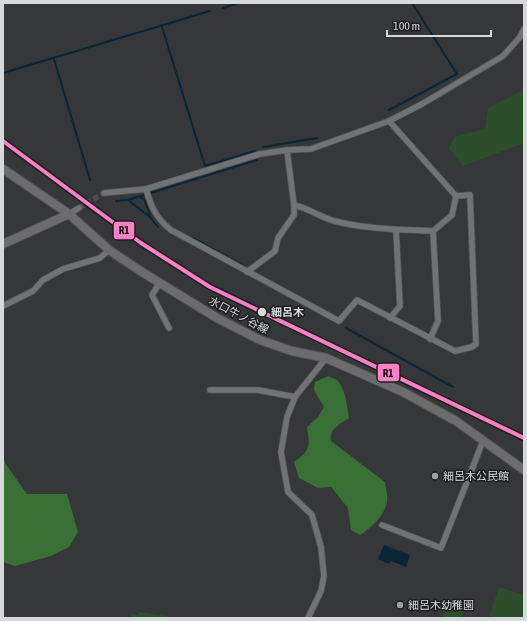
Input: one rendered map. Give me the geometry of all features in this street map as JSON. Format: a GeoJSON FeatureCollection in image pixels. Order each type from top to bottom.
{"type":"FeatureCollection","features":[{"type":"Feature","properties":{"kind":"main road","name":"水口牛ノ谷線"},"geometry":{"type":"LineString","coordinates":[[3,169],[69,214],[109,250],[159,284],[251,337],[292,351],[326,358],[403,392],[456,422],[524,470]]}},
{"type":"Feature","properties":{"kind":"main road"},"geometry":{"type":"LineString","coordinates":[[3,244],[69,214]]}},
{"type":"Feature","properties":{"kind":"street"},"geometry":{"type":"LineString","coordinates":[[104,193],[146,189],[260,154],[287,150],[311,149],[389,121],[422,104],[503,56],[522,38],[524,29]]}},
{"type":"Feature","properties":{"kind":"street"},"geometry":{"type":"LineString","coordinates":[[389,121],[456,196]]}},
{"type":"Feature","properties":{"kind":"street"},"geometry":{"type":"LineString","coordinates":[[247,272],[275,251],[278,238],[294,215],[287,150]]}},
{"type":"Feature","properties":{"kind":"street"},"geometry":{"type":"LineString","coordinates":[[146,189],[152,210],[160,222],[171,230],[339,321],[357,300],[455,351],[472,347],[476,344],[470,195],[456,196]]}},
{"type":"Feature","properties":{"kind":"street"},"geometry":{"type":"LineString","coordinates":[[294,205],[306,208],[333,220],[396,230],[433,231],[452,215],[456,196]]}},
{"type":"Feature","properties":{"kind":"street"},"geometry":{"type":"LineString","coordinates":[[69,214],[79,208]]}},
{"type":"Feature","properties":{"kind":"street"},"geometry":{"type":"LineString","coordinates":[[390,318],[400,306],[396,230]]}},
{"type":"Feature","properties":{"kind":"street"},"geometry":{"type":"LineString","coordinates":[[430,339],[438,321],[433,231]]}},
{"type":"Feature","properties":{"kind":"street"},"geometry":{"type":"LineString","coordinates":[[3,305],[34,291],[43,280],[63,269],[100,258],[109,250]]}},
{"type":"Feature","properties":{"kind":"street"},"geometry":{"type":"LineString","coordinates":[[159,284],[152,295],[169,328]]}},
{"type":"Feature","properties":{"kind":"street"},"geometry":{"type":"LineString","coordinates":[[308,618],[321,591],[324,568],[321,547],[312,515],[288,492],[281,452],[282,434],[295,397],[326,358]]}},
{"type":"Feature","properties":{"kind":"street"},"geometry":{"type":"LineString","coordinates":[[210,390],[258,390],[295,397]]}},
{"type":"Feature","properties":{"kind":"street"},"geometry":{"type":"LineString","coordinates":[[382,525],[441,548],[482,441]]}},
{"type":"Feature","properties":{"kind":"green space"},"geometry":{"type":"Polygon","coordinates":[[[524,90],[524,143],[463,166],[449,149],[454,137],[485,129],[488,108],[524,90]]]}},
{"type":"Feature","properties":{"kind":"green space"},"geometry":{"type":"Polygon","coordinates":[[[328,376],[337,380],[342,388],[346,398],[349,418],[333,430],[331,441],[385,482],[387,499],[384,512],[373,525],[360,535],[351,530],[348,508],[331,487],[318,488],[299,478],[294,462],[304,454],[308,447],[309,439],[307,427],[318,417],[324,407],[314,390],[315,382],[328,376]]]}},
{"type":"Feature","properties":{"kind":"green space"},"geometry":{"type":"Polygon","coordinates":[[[3,455],[5,463],[27,494],[67,494],[78,532],[69,547],[51,556],[15,566],[3,562],[3,455]]]}},
{"type":"Feature","properties":{"kind":"green space"},"geometry":{"type":"Polygon","coordinates":[[[499,587],[524,595],[524,618],[489,618],[499,587]]]}},
{"type":"Feature","properties":{"kind":"green space"},"geometry":{"type":"Polygon","coordinates":[[[451,607],[464,611],[462,618],[442,618],[445,610],[450,611],[451,607]]]}},
{"type":"Feature","properties":{"kind":"green space"},"geometry":{"type":"Polygon","coordinates":[[[138,612],[168,616],[168,618],[131,618],[131,614],[138,615],[138,612]]]}},
{"type":"Feature","properties":{"kind":"water"},"geometry":{"type":"Polygon","coordinates":[[[384,545],[410,555],[406,567],[391,561],[389,564],[378,559],[384,545]]]}},
{"type":"Feature","properties":{"kind":"waterway"},"geometry":{"type":"LineString","coordinates":[[223,8],[239,3]]}},
{"type":"Feature","properties":{"kind":"waterway"},"geometry":{"type":"LineString","coordinates":[[389,110],[457,74],[412,3]]}},
{"type":"Feature","properties":{"kind":"waterway"},"geometry":{"type":"LineString","coordinates":[[3,73],[210,11]]}},
{"type":"Feature","properties":{"kind":"waterway"},"geometry":{"type":"LineString","coordinates":[[162,27],[205,166],[255,151]]}},
{"type":"Feature","properties":{"kind":"waterway"},"geometry":{"type":"LineString","coordinates":[[54,59],[90,180]]}},
{"type":"Feature","properties":{"kind":"waterway"},"geometry":{"type":"LineString","coordinates":[[263,147],[317,138]]}},
{"type":"Feature","properties":{"kind":"waterway"},"geometry":{"type":"LineString","coordinates":[[116,201],[128,200],[257,160]]}},
{"type":"Feature","properties":{"kind":"waterway"},"geometry":{"type":"LineString","coordinates":[[140,197],[144,199],[150,215]]}},
{"type":"Feature","properties":{"kind":"waterway"},"geometry":{"type":"LineString","coordinates":[[128,200],[150,217],[158,227]]}},
{"type":"Feature","properties":{"kind":"waterway"},"geometry":{"type":"LineString","coordinates":[[193,238],[244,266]]}},
{"type":"Feature","properties":{"kind":"waterway"},"geometry":{"type":"LineString","coordinates":[[346,328],[453,387]]}},
{"type":"Feature","properties":{"kind":"tunnel"},"geometry":{"type":"LineString","coordinates":[[79,208],[104,193]]}},
{"type":"Feature","properties":{"kind":"transit line","name":"R1"},"geometry":{"type":"LineString","coordinates":[[3,141],[141,243],[210,287],[524,438]]}},
{"type":"Feature","properties":{"kind":"place","name":"細呂木"},"geometry":{"type":"Point","coordinates":[262,312]}},
{"type":"Feature","properties":{"kind":"place","name":"細呂木公民館"},"geometry":{"type":"Point","coordinates":[435,476]}},
{"type":"Feature","properties":{"kind":"place","name":"細呂木幼稚園"},"geometry":{"type":"Point","coordinates":[400,605]}}]}
